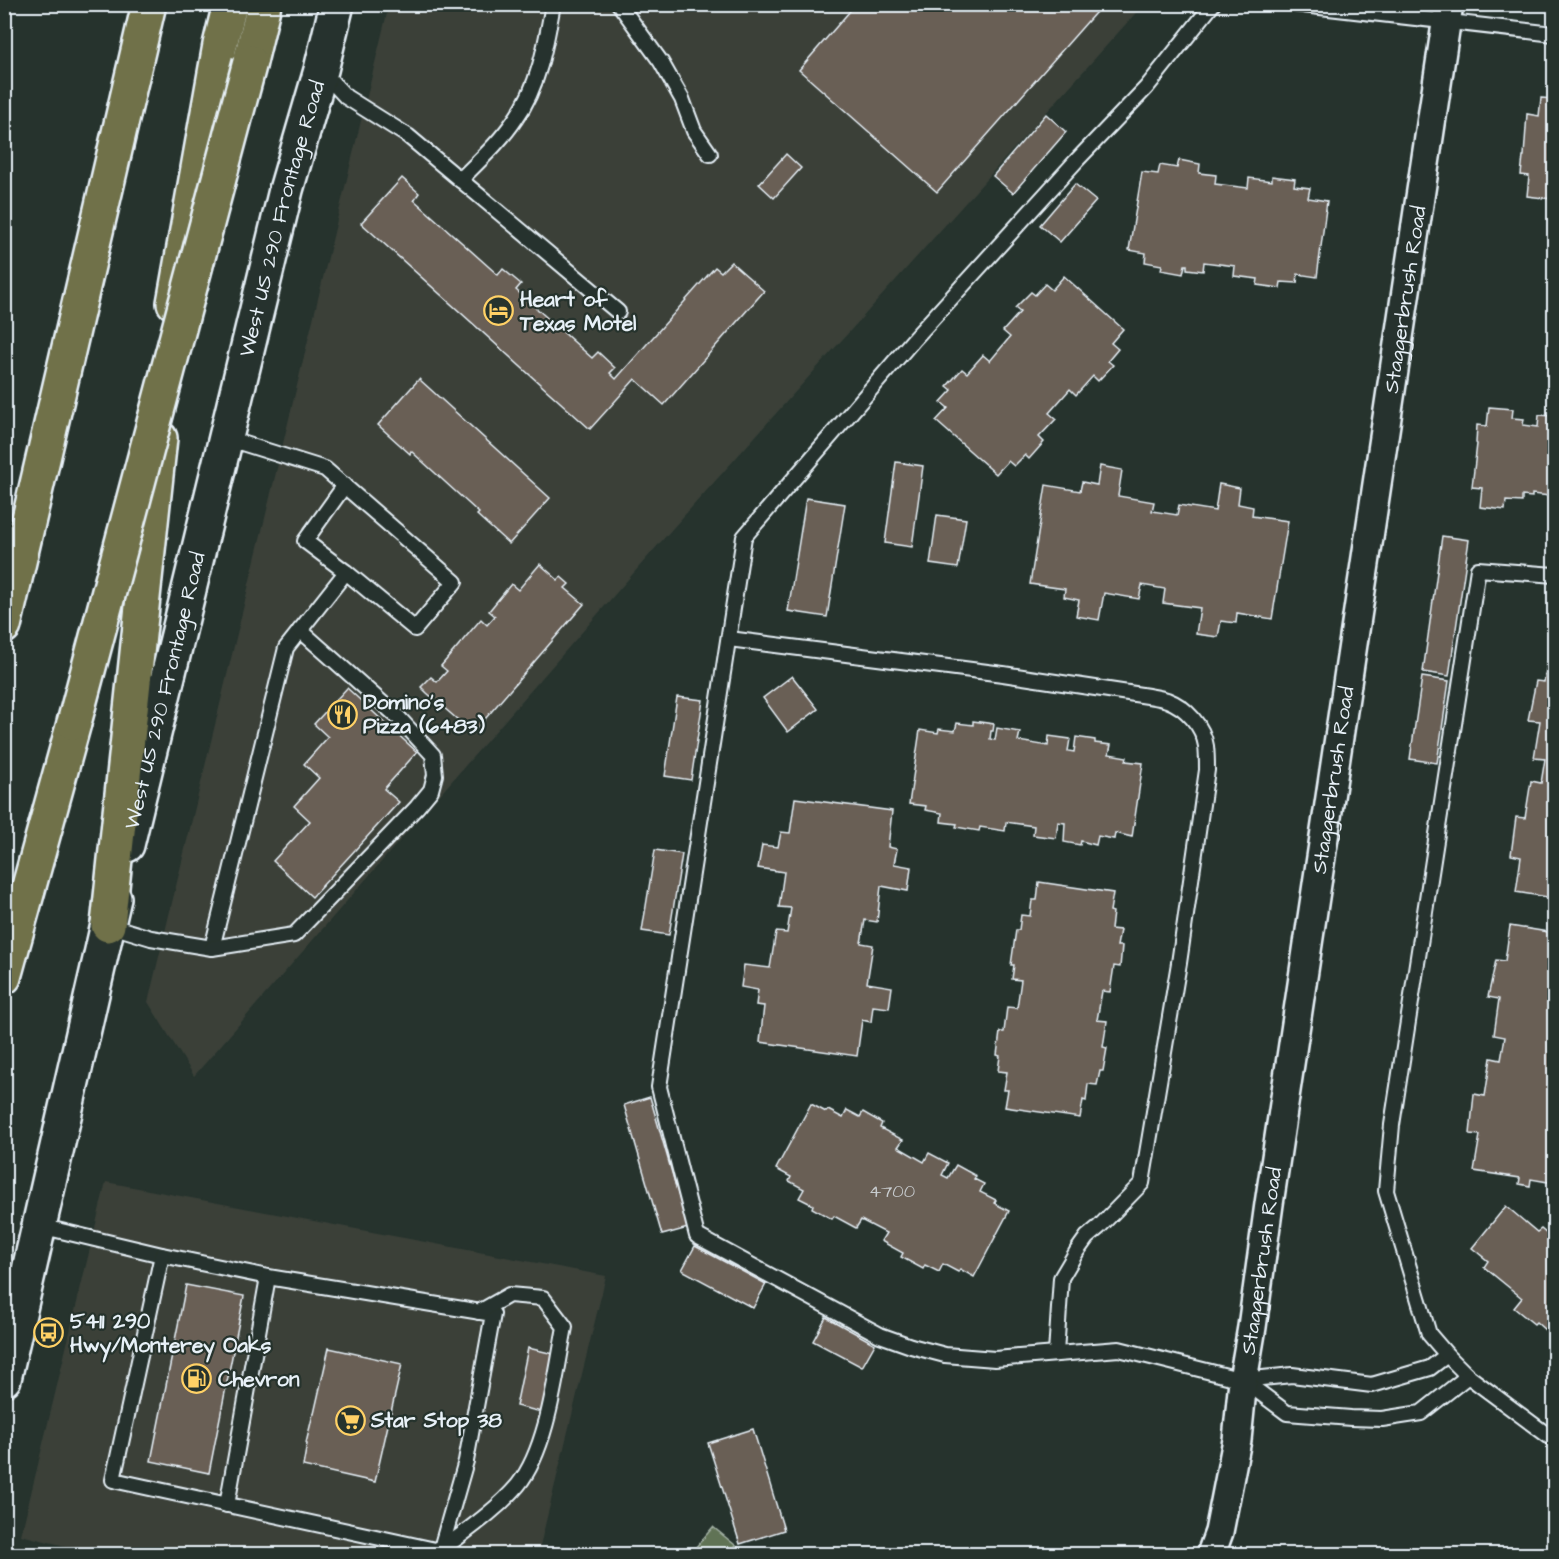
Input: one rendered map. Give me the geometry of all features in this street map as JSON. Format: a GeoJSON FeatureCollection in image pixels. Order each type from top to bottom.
{"type":"FeatureCollection","features":[{"type":"Feature","properties":{"kind":"highway"},"geometry":{"type":"LineString","coordinates":[[4,626],[149,4]]}},
{"type":"Feature","properties":{"kind":"highway"},"geometry":{"type":"LineString","coordinates":[[108,925],[175,289],[220,45],[230,4]]}},
{"type":"Feature","properties":{"kind":"highway"},"geometry":{"type":"LineString","coordinates":[[4,977],[74,723],[264,4]]}},
{"type":"Feature","properties":{"kind":"main road","name":"West US 290 Frontage Road"},"geometry":{"type":"LineString","coordinates":[[6,1366],[108,925],[286,190],[321,70],[337,4]]}},
{"type":"Feature","properties":{"kind":"street","name":"Staggerbrush Road"},"geometry":{"type":"LineString","coordinates":[[1211,1554],[1219,1532],[1237,1440],[1243,1380],[1448,13]]}},
{"type":"Feature","properties":{"kind":"lane"},"geometry":{"type":"LineString","coordinates":[[460,180],[517,118],[532,89],[553,4]]}},
{"type":"Feature","properties":{"kind":"lane"},"geometry":{"type":"LineString","coordinates":[[619,4],[661,62],[682,99],[694,131],[710,154]]}},
{"type":"Feature","properties":{"kind":"lane"},"geometry":{"type":"LineString","coordinates":[[1212,4],[1146,88],[914,339],[744,537],[659,1087],[697,1236],[880,1335],[911,1346],[945,1354],[995,1359],[1119,1349],[1243,1380],[1292,1375],[1372,1385],[1430,1368],[1447,1355]]}},
{"type":"Feature","properties":{"kind":"lane"},"geometry":{"type":"LineString","coordinates":[[1294,4],[1367,13],[1448,13],[1554,34]]}},
{"type":"Feature","properties":{"kind":"lane"},"geometry":{"type":"LineString","coordinates":[[321,70],[346,97],[408,136],[618,312]]}},
{"type":"Feature","properties":{"kind":"lane"},"geometry":{"type":"LineString","coordinates":[[226,438],[325,469],[345,485],[455,582],[415,629],[305,541],[345,485]]}},
{"type":"Feature","properties":{"kind":"lane"},"geometry":{"type":"LineString","coordinates":[[1554,575],[1478,569],[1392,1125],[1386,1191],[1429,1334],[1468,1376],[1554,1440]]}},
{"type":"Feature","properties":{"kind":"lane"},"geometry":{"type":"LineString","coordinates":[[212,948],[286,648],[346,572]]}},
{"type":"Feature","properties":{"kind":"lane"},"geometry":{"type":"LineString","coordinates":[[108,925],[151,938],[212,948],[294,935],[431,790],[435,775],[433,755],[398,717],[300,630]]}},
{"type":"Feature","properties":{"kind":"lane"},"geometry":{"type":"LineString","coordinates":[[729,639],[1003,674],[1148,696],[1168,700],[1179,706],[1202,729],[1207,770],[1179,963],[1142,1183],[1087,1237],[1061,1278],[1056,1353]]}},
{"type":"Feature","properties":{"kind":"lane"},"geometry":{"type":"LineString","coordinates":[[40,1226],[268,1277],[493,1314],[466,1461],[440,1553]]}},
{"type":"Feature","properties":{"kind":"lane"},"geometry":{"type":"LineString","coordinates":[[162,1255],[113,1480],[440,1553]]}},
{"type":"Feature","properties":{"kind":"lane"},"geometry":{"type":"LineString","coordinates":[[228,1505],[268,1277]]}},
{"type":"Feature","properties":{"kind":"lane"},"geometry":{"type":"LineString","coordinates":[[440,1553],[496,1507],[518,1484],[534,1457],[548,1416],[565,1327],[543,1298],[509,1295],[478,1312]]}},
{"type":"Feature","properties":{"kind":"lane"},"geometry":{"type":"LineString","coordinates":[[1243,1380],[1287,1413],[1382,1419],[1421,1413],[1468,1376]]}},
{"type":"Feature","properties":{"kind":"shaded area"},"geometry":{"type":"Polygon","coordinates":[[[389,5],[1143,5],[673,528],[194,1076],[148,1002],[389,5]]]}},
{"type":"Feature","properties":{"kind":"shaded area"},"geometry":{"type":"Polygon","coordinates":[[[106,1182],[606,1276],[538,1554],[97,1554],[21,1535],[106,1182]]]}},
{"type":"Feature","properties":{"kind":"green space"},"geometry":{"type":"Polygon","coordinates":[[[713,1527],[746,1554],[690,1554],[713,1527]]]}},
{"type":"Feature","properties":{"kind":"building"},"geometry":{"type":"Polygon","coordinates":[[[856,4],[1103,4],[937,192],[799,70],[856,4]]]}},
{"type":"Feature","properties":{"kind":"building"},"geometry":{"type":"Polygon","coordinates":[[[1541,98],[1554,99],[1554,191],[1552,199],[1527,196],[1529,176],[1521,175],[1527,114],[1539,116],[1541,98]]]}},
{"type":"Feature","properties":{"kind":"building"},"geometry":{"type":"Polygon","coordinates":[[[1046,114],[1066,132],[1013,193],[993,176],[1046,114]]]}},
{"type":"Feature","properties":{"kind":"building"},"geometry":{"type":"Polygon","coordinates":[[[786,154],[801,168],[774,198],[759,184],[786,154]]]}},
{"type":"Feature","properties":{"kind":"building"},"geometry":{"type":"Polygon","coordinates":[[[1179,160],[1200,164],[1199,173],[1216,175],[1215,184],[1248,188],[1249,178],[1272,181],[1272,176],[1295,179],[1294,186],[1310,188],[1308,198],[1327,201],[1317,277],[1298,274],[1297,283],[1281,282],[1280,288],[1257,285],[1258,279],[1234,276],[1235,266],[1204,262],[1203,271],[1187,269],[1185,265],[1183,274],[1161,270],[1162,265],[1145,262],[1146,253],[1129,250],[1142,172],[1158,174],[1160,165],[1177,168],[1179,160]]]}},
{"type":"Feature","properties":{"kind":"building","name":"Heart of Texas Motel"},"geometry":{"type":"Polygon","coordinates":[[[402,178],[419,193],[414,200],[498,275],[503,269],[521,284],[516,290],[592,358],[598,352],[615,368],[610,373],[616,379],[715,267],[721,272],[731,262],[764,291],[664,405],[635,379],[590,429],[361,223],[402,178]]]}},
{"type":"Feature","properties":{"kind":"building"},"geometry":{"type":"Polygon","coordinates":[[[1075,184],[1096,201],[1060,242],[1040,225],[1075,184]]]}},
{"type":"Feature","properties":{"kind":"building"},"geometry":{"type":"Polygon","coordinates":[[[1064,276],[1123,329],[1111,343],[1118,349],[1108,361],[1113,365],[1098,381],[1093,376],[1076,395],[1070,389],[1049,413],[1056,419],[1039,437],[1044,442],[1029,459],[1025,455],[1014,466],[1008,461],[996,474],[936,421],[948,408],[941,402],[952,390],[947,386],[962,369],[967,373],[983,355],[990,361],[1010,337],[1003,331],[1020,312],[1015,308],[1031,292],[1035,295],[1045,284],[1052,290],[1064,276]]]}},
{"type":"Feature","properties":{"kind":"building"},"geometry":{"type":"Polygon","coordinates":[[[419,379],[550,498],[509,544],[477,515],[479,513],[411,451],[410,454],[378,425],[419,379]]]}},
{"type":"Feature","properties":{"kind":"building"},"geometry":{"type":"Polygon","coordinates":[[[1489,407],[1513,409],[1512,418],[1524,419],[1523,425],[1538,427],[1539,415],[1554,416],[1554,504],[1550,504],[1550,496],[1532,494],[1532,497],[1522,496],[1522,502],[1506,501],[1505,510],[1480,507],[1482,488],[1472,487],[1477,425],[1487,426],[1489,407]]]}},
{"type":"Feature","properties":{"kind":"building"},"geometry":{"type":"Polygon","coordinates":[[[896,462],[923,466],[912,547],[885,543],[896,462]]]}},
{"type":"Feature","properties":{"kind":"building"},"geometry":{"type":"Polygon","coordinates":[[[1100,466],[1122,470],[1118,496],[1154,502],[1152,511],[1177,515],[1179,505],[1215,511],[1219,484],[1240,488],[1238,504],[1253,507],[1252,516],[1288,521],[1272,619],[1237,613],[1236,623],[1221,621],[1218,637],[1196,634],[1200,608],[1163,603],[1165,589],[1142,585],[1139,599],[1104,593],[1099,620],[1076,616],[1079,600],[1064,597],[1065,589],[1030,584],[1046,485],[1080,491],[1082,482],[1097,485],[1100,466]]]}},
{"type":"Feature","properties":{"kind":"building"},"geometry":{"type":"Polygon","coordinates":[[[806,498],[845,504],[827,617],[788,611],[806,498]]]}},
{"type":"Feature","properties":{"kind":"building"},"geometry":{"type":"Polygon","coordinates":[[[937,515],[966,519],[958,568],[930,564],[937,515]]]}},
{"type":"Feature","properties":{"kind":"building"},"geometry":{"type":"Polygon","coordinates":[[[1442,536],[1469,540],[1449,676],[1423,672],[1442,536]]]}},
{"type":"Feature","properties":{"kind":"building"},"geometry":{"type":"Polygon","coordinates":[[[540,564],[558,580],[561,577],[569,584],[565,588],[584,604],[473,733],[421,687],[431,677],[437,682],[447,671],[441,666],[481,619],[487,625],[495,616],[489,611],[511,584],[518,590],[540,564]]]}},
{"type":"Feature","properties":{"kind":"building"},"geometry":{"type":"Polygon","coordinates":[[[1550,647],[1554,648],[1554,898],[1516,892],[1521,857],[1511,855],[1516,817],[1525,818],[1531,781],[1541,783],[1545,759],[1534,758],[1540,721],[1528,720],[1536,681],[1544,682],[1550,647]]]}},
{"type":"Feature","properties":{"kind":"building"},"geometry":{"type":"Polygon","coordinates":[[[792,676],[818,709],[788,732],[763,698],[792,676]]]}},
{"type":"Feature","properties":{"kind":"building"},"geometry":{"type":"Polygon","coordinates":[[[1422,677],[1449,681],[1437,763],[1410,759],[1422,677]]]}},
{"type":"Feature","properties":{"kind":"building"},"geometry":{"type":"Polygon","coordinates":[[[347,688],[417,752],[384,789],[399,802],[312,897],[273,861],[310,821],[294,806],[319,778],[304,764],[328,737],[314,724],[347,688]]]}},
{"type":"Feature","properties":{"kind":"building"},"geometry":{"type":"Polygon","coordinates":[[[677,697],[703,700],[691,780],[665,776],[677,697]]]}},
{"type":"Feature","properties":{"kind":"building"},"geometry":{"type":"Polygon","coordinates":[[[973,721],[994,724],[990,739],[995,740],[997,728],[1020,732],[1018,741],[1048,746],[1049,736],[1070,739],[1068,751],[1074,752],[1076,737],[1111,745],[1109,754],[1127,757],[1126,761],[1143,763],[1132,837],[1115,833],[1114,839],[1098,836],[1096,845],[1081,841],[1080,845],[1064,842],[1065,823],[1058,822],[1056,838],[1033,835],[1034,826],[1006,822],[1005,831],[980,827],[979,831],[941,822],[942,813],[925,810],[926,806],[909,804],[920,730],[938,733],[939,729],[955,731],[957,723],[973,725],[973,721]]]}},
{"type":"Feature","properties":{"kind":"building"},"geometry":{"type":"Polygon","coordinates":[[[795,798],[892,811],[888,847],[897,849],[894,864],[911,867],[908,891],[881,886],[877,922],[865,920],[861,943],[873,945],[867,983],[892,987],[889,1008],[873,1006],[871,1022],[862,1020],[857,1056],[760,1042],[764,1006],[756,1005],[758,990],[741,987],[744,965],[770,968],[776,932],[787,933],[791,908],[779,907],[784,872],[758,868],[762,845],[778,847],[781,832],[790,833],[795,798]]]}},
{"type":"Feature","properties":{"kind":"building"},"geometry":{"type":"Polygon","coordinates":[[[655,850],[682,854],[669,935],[642,931],[655,850]]]}},
{"type":"Feature","properties":{"kind":"building"},"geometry":{"type":"Polygon","coordinates":[[[1039,882],[1113,893],[1110,911],[1113,912],[1111,929],[1120,930],[1117,946],[1122,946],[1120,967],[1114,966],[1110,992],[1102,991],[1097,1020],[1107,1021],[1103,1047],[1107,1048],[1103,1071],[1100,1071],[1097,1085],[1088,1084],[1086,1101],[1083,1100],[1080,1118],[1005,1107],[1008,1090],[1004,1090],[1007,1072],[998,1071],[1000,1056],[997,1055],[1000,1032],[1004,1032],[1007,1007],[1017,1008],[1021,980],[1012,979],[1014,965],[1011,965],[1016,930],[1019,930],[1021,915],[1030,916],[1032,900],[1037,900],[1039,882]]]}},
{"type":"Feature","properties":{"kind":"building"},"geometry":{"type":"Polygon","coordinates":[[[1510,926],[1554,933],[1554,1183],[1531,1179],[1530,1186],[1519,1184],[1520,1178],[1474,1171],[1480,1135],[1470,1134],[1474,1094],[1485,1096],[1491,1058],[1501,1060],[1505,1037],[1494,1035],[1499,999],[1488,997],[1496,960],[1505,961],[1510,926]]]}},
{"type":"Feature","properties":{"kind":"building"},"geometry":{"type":"Polygon","coordinates":[[[650,1097],[688,1228],[662,1235],[624,1105],[650,1097]]]}},
{"type":"Feature","properties":{"kind":"building"},"geometry":{"type":"Polygon","coordinates":[[[811,1104],[843,1118],[847,1110],[860,1117],[863,1112],[882,1123],[880,1128],[903,1140],[898,1147],[924,1162],[929,1153],[948,1163],[942,1175],[948,1178],[956,1165],[976,1176],[974,1179],[984,1184],[980,1192],[996,1200],[994,1203],[1009,1211],[974,1277],[960,1269],[958,1272],[943,1264],[939,1272],[925,1265],[923,1269],[901,1257],[903,1253],[881,1241],[886,1233],[861,1220],[856,1228],[834,1216],[832,1219],[799,1198],[804,1189],[789,1181],[791,1177],[776,1169],[811,1104]]]}},
{"type":"Feature","properties":{"kind":"building"},"geometry":{"type":"Polygon","coordinates":[[[1506,1206],[1537,1232],[1541,1229],[1554,1240],[1554,1338],[1536,1322],[1534,1324],[1514,1308],[1522,1298],[1484,1267],[1488,1261],[1472,1248],[1506,1206]]]}},
{"type":"Feature","properties":{"kind":"building"},"geometry":{"type":"Polygon","coordinates":[[[695,1246],[766,1284],[753,1308],[682,1270],[695,1246]]]}},
{"type":"Feature","properties":{"kind":"building","name":"Chevron"},"geometry":{"type":"Polygon","coordinates":[[[186,1285],[244,1296],[209,1473],[151,1461],[186,1285]]]}},
{"type":"Feature","properties":{"kind":"building"},"geometry":{"type":"Polygon","coordinates":[[[826,1317],[875,1344],[862,1367],[813,1341],[826,1317]]]}},
{"type":"Feature","properties":{"kind":"building","name":"Star Stop 38"},"geometry":{"type":"Polygon","coordinates":[[[329,1348],[402,1364],[375,1482],[303,1466],[306,1443],[329,1348]]]}},
{"type":"Feature","properties":{"kind":"building"},"geometry":{"type":"Polygon","coordinates":[[[528,1348],[567,1357],[555,1415],[516,1406],[528,1348]]]}},
{"type":"Feature","properties":{"kind":"building"},"geometry":{"type":"Polygon","coordinates":[[[753,1429],[784,1530],[740,1544],[708,1443],[753,1429]]]}},
{"type":"Feature","properties":{"kind":"place","name":"Heart of Texas Motel"},"geometry":{"type":"Point","coordinates":[499,311]}},
{"type":"Feature","properties":{"kind":"place","name":"Domino's Pizza (6483)"},"geometry":{"type":"Point","coordinates":[342,714]}},
{"type":"Feature","properties":{"kind":"place","name":"5411 290 Hwy/Monterey Oaks"},"geometry":{"type":"Point","coordinates":[49,1333]}},
{"type":"Feature","properties":{"kind":"place","name":"Chevron"},"geometry":{"type":"Point","coordinates":[197,1379]}},
{"type":"Feature","properties":{"kind":"place","name":"Star Stop 38"},"geometry":{"type":"Point","coordinates":[350,1420]}}]}
